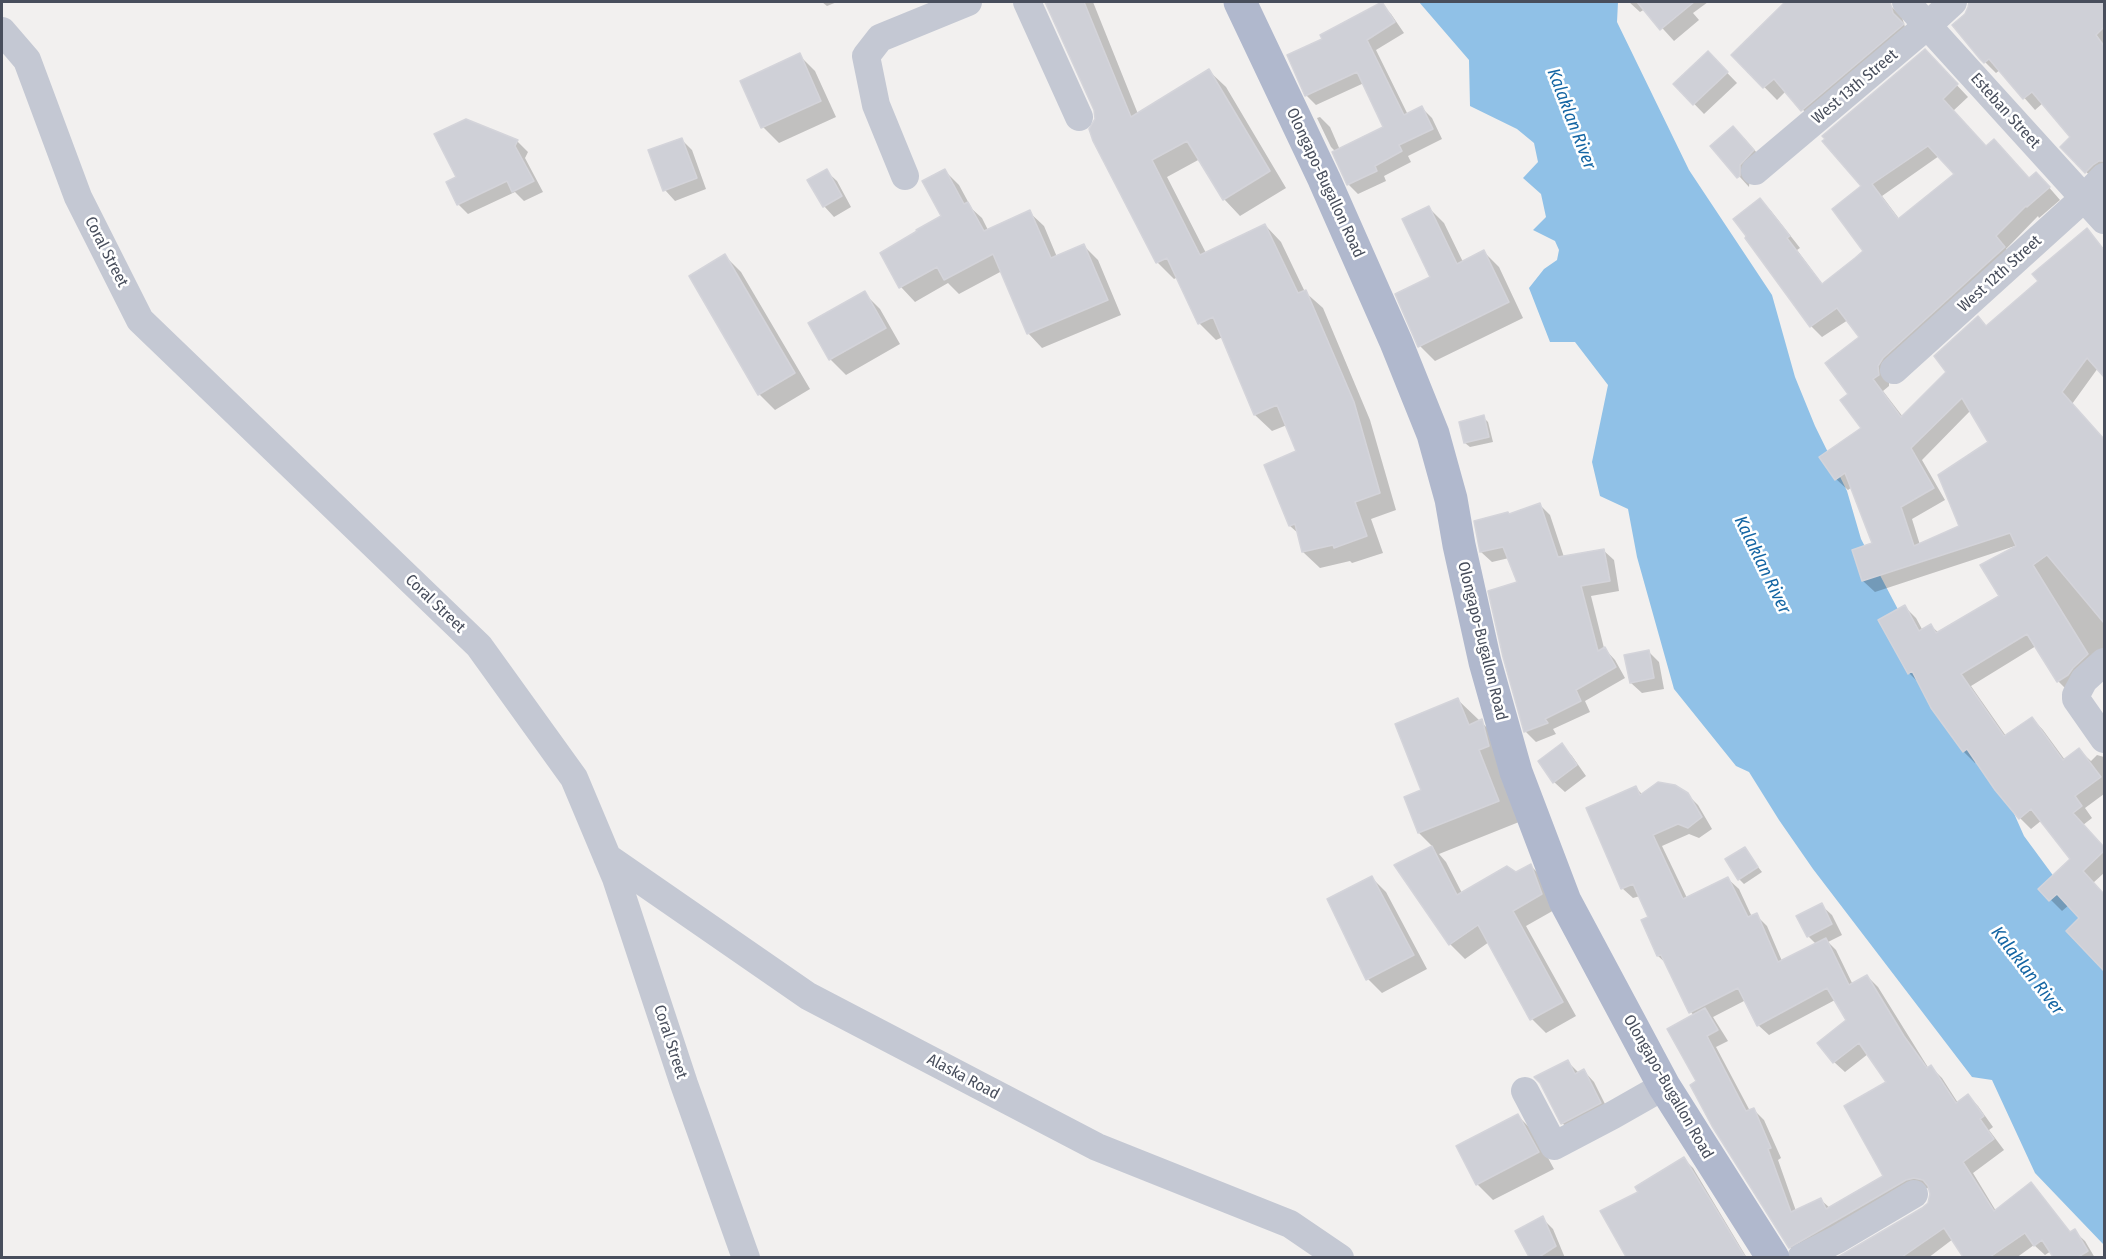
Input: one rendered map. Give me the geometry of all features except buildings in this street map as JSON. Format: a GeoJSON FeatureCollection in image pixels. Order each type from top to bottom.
{"type":"FeatureCollection","features":[{"type":"Feature","properties":{"kind":"main road","name":"Olongapo-Bugallon Road"},"geometry":{"type":"LineString","coordinates":[[1240,2],[1324,179],[1396,342],[1433,434],[1451,499],[1485,662],[1516,772],[1565,901],[1664,1086],[1773,1257]]}},
{"type":"Feature","properties":{"kind":"street"},"geometry":{"type":"LineString","coordinates":[[904,176],[876,105],[866,56],[880,38],[968,2]]}},
{"type":"Feature","properties":{"kind":"street"},"geometry":{"type":"LineString","coordinates":[[1027,2],[1079,117]]}},
{"type":"Feature","properties":{"kind":"street","name":"Esteban Street"},"geometry":{"type":"LineString","coordinates":[[1906,2],[2104,220]]}},
{"type":"Feature","properties":{"kind":"street","name":"West 13th Street"},"geometry":{"type":"LineString","coordinates":[[1755,171],[1953,2]]}},
{"type":"Feature","properties":{"kind":"street","name":"Coral Street"},"geometry":{"type":"LineString","coordinates":[[2,31],[27,60],[78,197],[140,320],[479,646],[574,778],[616,878],[684,1084],[746,1257]]}},
{"type":"Feature","properties":{"kind":"street","name":"West 12th Street"},"geometry":{"type":"LineString","coordinates":[[1894,370],[2084,198],[2104,177]]}},
{"type":"Feature","properties":{"kind":"street"},"geometry":{"type":"LineString","coordinates":[[2104,662],[2084,680],[2078,689],[2076,699],[2104,739]]}},
{"type":"Feature","properties":{"kind":"street","name":"Alaska Road"},"geometry":{"type":"LineString","coordinates":[[608,857],[808,996],[1097,1147],[1290,1224],[1340,1257]]}},
{"type":"Feature","properties":{"kind":"street"},"geometry":{"type":"LineString","coordinates":[[1525,1091],[1554,1146],[1664,1086]]}},
{"type":"Feature","properties":{"kind":"street"},"geometry":{"type":"LineString","coordinates":[[1801,1257],[1838,1239],[1914,1194]]}},
{"type":"Feature","properties":{"kind":"water","name":"Kalaklan River"},"geometry":{"type":"Polygon","coordinates":[[[1419,2],[1618,2],[1617,22],[1689,170],[1772,295],[1795,377],[1815,426],[1847,491],[1861,539],[1924,659],[1992,764],[2024,836],[2063,889],[2104,930],[2104,1245],[2035,1173],[1992,1080],[1972,1077],[1813,869],[1749,772],[1736,766],[1674,689],[1637,557],[1628,509],[1600,496],[1592,462],[1608,385],[1575,342],[1550,342],[1529,288],[1544,269],[1557,260],[1559,250],[1555,241],[1533,230],[1546,217],[1541,194],[1523,178],[1538,162],[1534,143],[1517,129],[1470,106],[1469,60],[1419,2]]]}}]}
